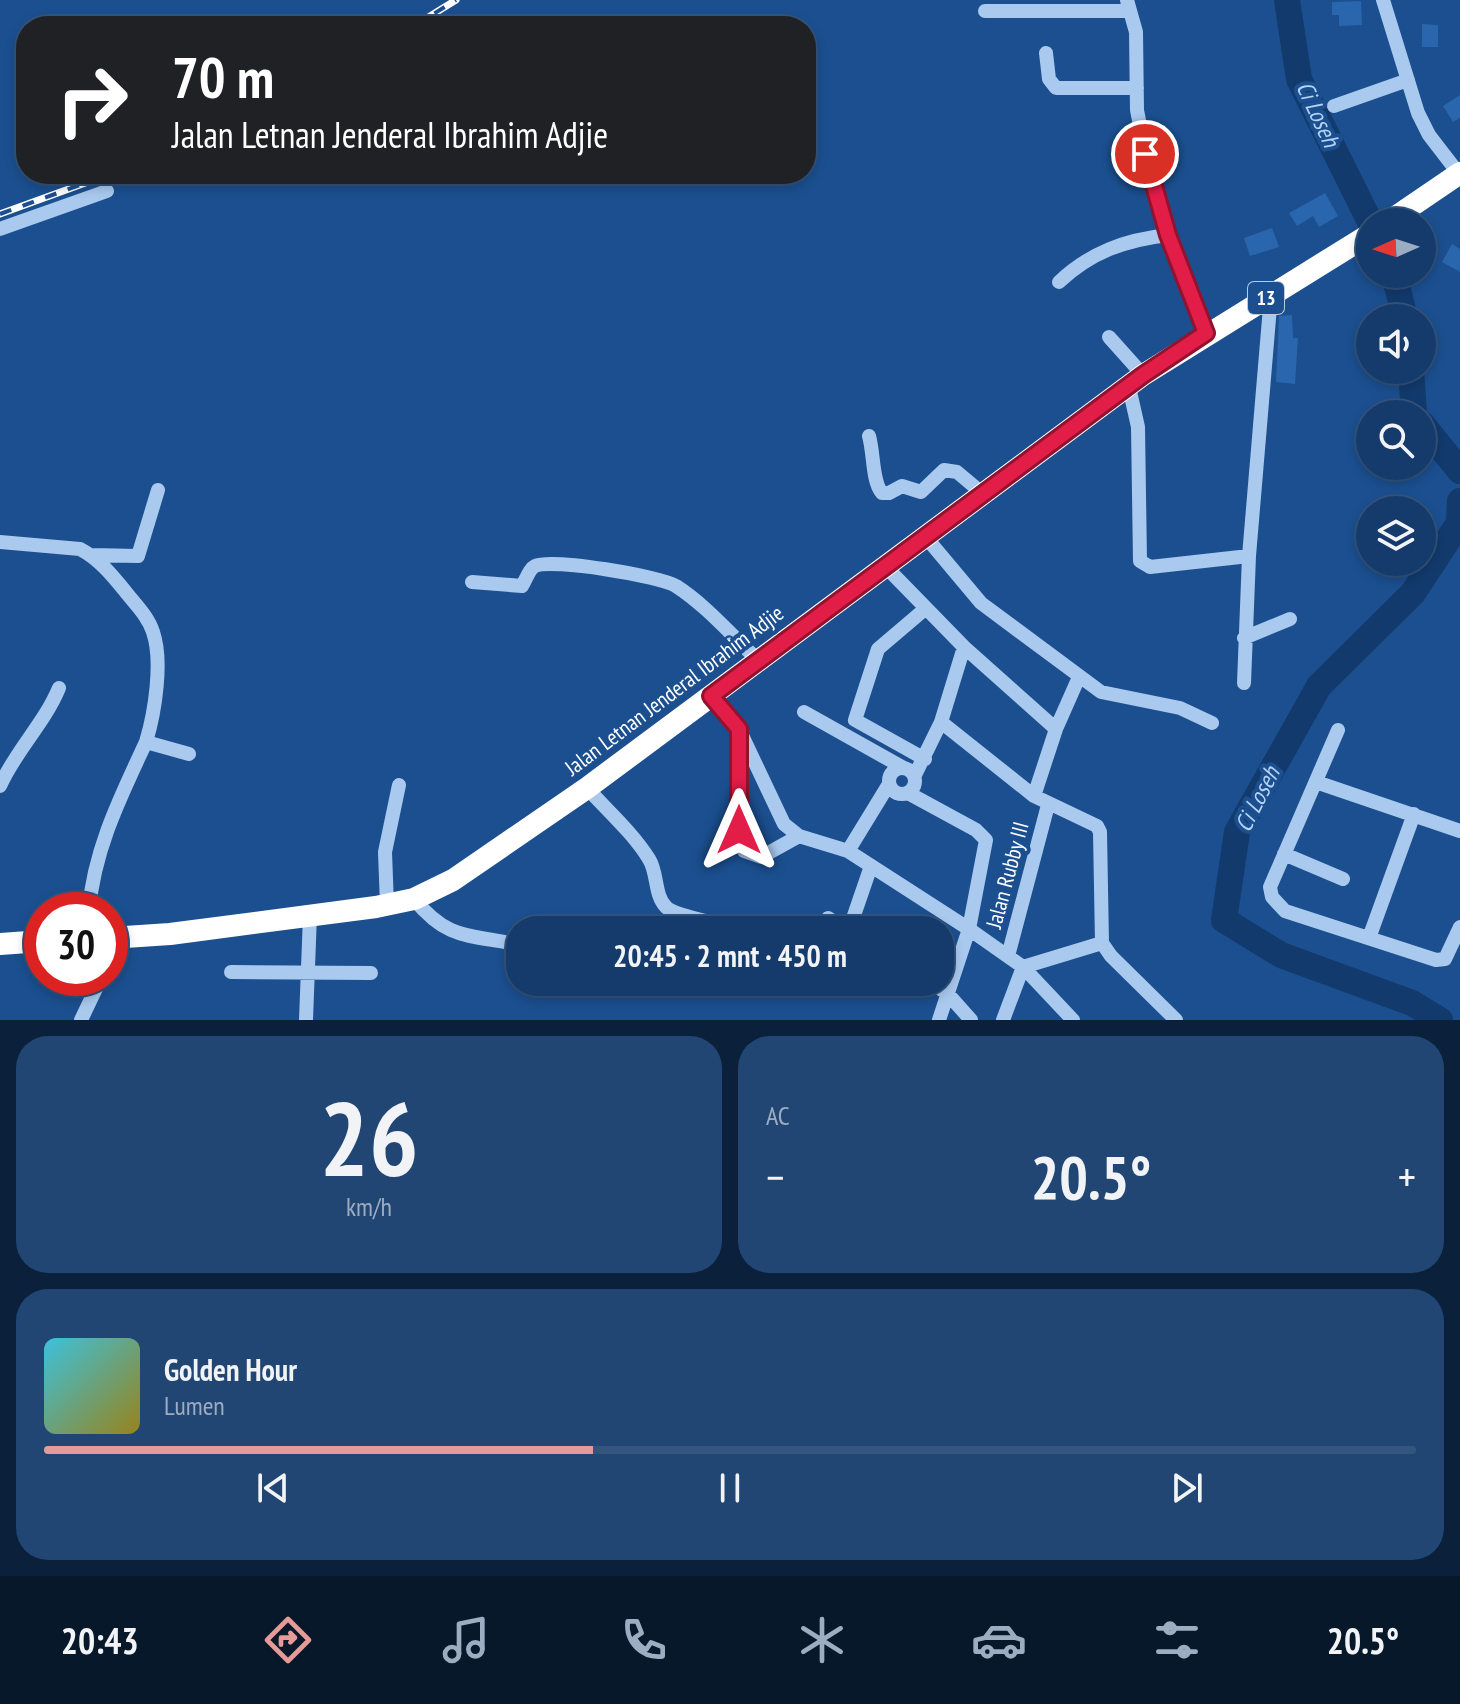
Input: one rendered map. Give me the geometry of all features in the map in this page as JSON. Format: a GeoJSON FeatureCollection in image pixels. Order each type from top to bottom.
{"type":"FeatureCollection","features":[{"type":"Feature","properties":{"kind":"highway"},"geometry":{"type":"LineString","coordinates":[[1409,208],[1456,177]]}},
{"type":"Feature","properties":{"kind":"highway","name":"13"},"geometry":{"type":"LineString","coordinates":[[1206,333],[1356,243]]}},
{"type":"Feature","properties":{"kind":"highway","name":"Jalan Letnan Jenderal Ibrahim Adjie"},"geometry":{"type":"LineString","coordinates":[[128,939],[387,905],[414,899],[453,880],[587,788],[924,535],[1206,333]]}},
{"type":"Feature","properties":{"kind":"highway"},"geometry":{"type":"LineString","coordinates":[[0,944],[24,942]]}},
{"type":"Feature","properties":{"kind":"street"},"geometry":{"type":"LineString","coordinates":[[1383,0],[1418,113],[1456,177]]}},
{"type":"Feature","properties":{"kind":"street"},"geometry":{"type":"LineString","coordinates":[[985,11],[1128,6],[1138,49],[1139,131],[1168,235],[1206,333]]}},
{"type":"Feature","properties":{"kind":"street"},"geometry":{"type":"LineString","coordinates":[[1046,53],[1049,79],[1056,88],[1137,88]]}},
{"type":"Feature","properties":{"kind":"street"},"geometry":{"type":"LineString","coordinates":[[1334,106],[1408,80]]}},
{"type":"Feature","properties":{"kind":"street"},"geometry":{"type":"LineString","coordinates":[[0,229],[107,191]]}},
{"type":"Feature","properties":{"kind":"street"},"geometry":{"type":"LineString","coordinates":[[1059,282],[1101,252],[1131,239],[1168,235]]}},
{"type":"Feature","properties":{"kind":"street"},"geometry":{"type":"LineString","coordinates":[[1244,683],[1249,556],[1271,295]]}},
{"type":"Feature","properties":{"kind":"street"},"geometry":{"type":"LineString","coordinates":[[1109,337],[1136,381],[1140,561],[1150,567],[1249,556]]}},
{"type":"Feature","properties":{"kind":"street"},"geometry":{"type":"LineString","coordinates":[[869,436],[875,459],[875,482],[882,493],[902,486],[921,492],[944,470],[957,472],[982,493]]}},
{"type":"Feature","properties":{"kind":"street"},"geometry":{"type":"LineString","coordinates":[[91,555],[138,556],[158,490]]}},
{"type":"Feature","properties":{"kind":"street"},"geometry":{"type":"LineString","coordinates":[[924,535],[981,603],[1101,692],[1180,708],[1212,723]]}},
{"type":"Feature","properties":{"kind":"street"},"geometry":{"type":"LineString","coordinates":[[0,542],[42,543],[80,549],[91,555],[112,575],[149,621],[154,634],[157,650],[154,713],[146,742],[110,821],[97,861],[92,892]]}},
{"type":"Feature","properties":{"kind":"street"},"geometry":{"type":"LineString","coordinates":[[472,582],[522,586],[531,568],[539,565],[587,567],[663,580],[700,604],[759,661]]}},
{"type":"Feature","properties":{"kind":"street"},"geometry":{"type":"LineString","coordinates":[[885,566],[964,647],[1056,729]]}},
{"type":"Feature","properties":{"kind":"street"},"geometry":{"type":"LineString","coordinates":[[850,737],[878,649],[925,609]]}},
{"type":"Feature","properties":{"kind":"street"},"geometry":{"type":"LineString","coordinates":[[1244,638],[1290,619]]}},
{"type":"Feature","properties":{"kind":"street"},"geometry":{"type":"LineString","coordinates":[[848,851],[889,784],[892,772],[909,772],[925,759],[941,722],[964,647]]}},
{"type":"Feature","properties":{"kind":"street"},"geometry":{"type":"LineString","coordinates":[[1034,796],[1056,729],[1079,677]]}},
{"type":"Feature","properties":{"kind":"street"},"geometry":{"type":"LineString","coordinates":[[0,786],[22,745],[51,707],[59,688]]}},
{"type":"Feature","properties":{"kind":"street"},"geometry":{"type":"LineString","coordinates":[[711,696],[739,729],[784,824],[799,836],[848,851],[969,929],[1023,967],[1073,1020]]}},
{"type":"Feature","properties":{"kind":"street"},"geometry":{"type":"LineString","coordinates":[[804,712],[909,772],[915,785],[908,793]]}},
{"type":"Feature","properties":{"kind":"street"},"geometry":{"type":"LineString","coordinates":[[855,720],[925,759]]}},
{"type":"Feature","properties":{"kind":"street"},"geometry":{"type":"LineString","coordinates":[[941,722],[1034,796],[1091,822],[1100,832],[1102,943],[1111,956],[1176,1020]]}},
{"type":"Feature","properties":{"kind":"street"},"geometry":{"type":"LineString","coordinates":[[739,729],[739,830],[744,851],[761,857],[799,836]]}},
{"type":"Feature","properties":{"kind":"street"},"geometry":{"type":"LineString","coordinates":[[1338,730],[1270,887],[1276,904],[1285,911],[1436,960],[1445,959],[1460,927]]}},
{"type":"Feature","properties":{"kind":"street"},"geometry":{"type":"LineString","coordinates":[[146,742],[189,754]]}},
{"type":"Feature","properties":{"kind":"street"},"geometry":{"type":"LineString","coordinates":[[1316,782],[1460,831]]}},
{"type":"Feature","properties":{"kind":"street"},"geometry":{"type":"LineString","coordinates":[[889,784],[898,794],[908,793],[976,830],[986,840],[969,929],[954,973]]}},
{"type":"Feature","properties":{"kind":"street"},"geometry":{"type":"LineString","coordinates":[[387,905],[385,852],[399,785]]}},
{"type":"Feature","properties":{"kind":"street"},"geometry":{"type":"LineString","coordinates":[[587,788],[649,858],[667,908],[683,916]]}},
{"type":"Feature","properties":{"kind":"street","name":"Jalan Rubby III"},"geometry":{"type":"LineString","coordinates":[[1008,956],[1048,805]]}},
{"type":"Feature","properties":{"kind":"street"},"geometry":{"type":"LineString","coordinates":[[1369,938],[1414,814]]}},
{"type":"Feature","properties":{"kind":"street"},"geometry":{"type":"LineString","coordinates":[[1284,854],[1343,879]]}},
{"type":"Feature","properties":{"kind":"street"},"geometry":{"type":"LineString","coordinates":[[853,916],[871,866]]}},
{"type":"Feature","properties":{"kind":"street"},"geometry":{"type":"LineString","coordinates":[[414,899],[437,924],[449,931],[506,942]]}},
{"type":"Feature","properties":{"kind":"street"},"geometry":{"type":"LineString","coordinates":[[306,1020],[310,915]]}},
{"type":"Feature","properties":{"kind":"street"},"geometry":{"type":"LineString","coordinates":[[1023,967],[1102,943]]}},
{"type":"Feature","properties":{"kind":"street"},"geometry":{"type":"LineString","coordinates":[[1003,1020],[1023,967]]}},
{"type":"Feature","properties":{"kind":"street"},"geometry":{"type":"LineString","coordinates":[[231,972],[371,973]]}},
{"type":"Feature","properties":{"kind":"street"},"geometry":{"type":"LineString","coordinates":[[81,1020],[92,996]]}},
{"type":"Feature","properties":{"kind":"street"},"geometry":{"type":"LineString","coordinates":[[939,1020],[946,996]]}},
{"type":"Feature","properties":{"kind":"street"},"geometry":{"type":"LineString","coordinates":[[950,996],[971,1020]]}},
{"type":"Feature","properties":{"kind":"building"},"geometry":{"type":"Polygon","coordinates":[[[1361,1],[1362,25],[1339,26],[1339,15],[1332,15],[1332,2],[1361,1]]]}},
{"type":"Feature","properties":{"kind":"building"},"geometry":{"type":"Polygon","coordinates":[[[1422,24],[1438,25],[1438,47],[1422,47],[1422,24]]]}},
{"type":"Feature","properties":{"kind":"building"},"geometry":{"type":"Polygon","coordinates":[[[1460,95],[1460,118],[1453,122],[1443,106],[1460,95]]]}},
{"type":"Feature","properties":{"kind":"building"},"geometry":{"type":"Polygon","coordinates":[[[1325,193],[1338,216],[1319,227],[1313,216],[1297,226],[1289,213],[1325,193]]]}},
{"type":"Feature","properties":{"kind":"building"},"geometry":{"type":"Polygon","coordinates":[[[1272,228],[1279,247],[1250,256],[1244,238],[1272,228]]]}},
{"type":"Feature","properties":{"kind":"building"},"geometry":{"type":"Polygon","coordinates":[[[1452,244],[1460,249],[1460,272],[1442,262],[1452,244]]]}},
{"type":"Feature","properties":{"kind":"building"},"geometry":{"type":"Polygon","coordinates":[[[1292,315],[1293,338],[1298,338],[1295,384],[1276,382],[1279,316],[1292,315]]]}},
{"type":"Feature","properties":{"kind":"waterway","name":"Ci Loseh"},"geometry":{"type":"LineString","coordinates":[[1287,0],[1299,79],[1363,208]]}},
{"type":"Feature","properties":{"kind":"waterway","name":"Ci Loseh"},"geometry":{"type":"LineString","coordinates":[[1398,288],[1402,304]]}},
{"type":"Feature","properties":{"kind":"waterway","name":"Ci Loseh"},"geometry":{"type":"LineString","coordinates":[[1412,384],[1413,400]]}},
{"type":"Feature","properties":{"kind":"waterway","name":"Ci Loseh"},"geometry":{"type":"LineString","coordinates":[[1436,441],[1460,471]]}},
{"type":"Feature","properties":{"kind":"waterway","name":"Ci Loseh"},"geometry":{"type":"LineString","coordinates":[[1440,1020],[1412,1003],[1281,955],[1224,920],[1237,832],[1319,686],[1413,593],[1459,523],[1460,501]]}},
{"type":"Feature","properties":{"kind":"railway"},"geometry":{"type":"LineString","coordinates":[[430,16],[456,0]]}},
{"type":"Feature","properties":{"kind":"railway"},"geometry":{"type":"LineString","coordinates":[[0,214],[82,184]]}},
{"type":"Feature","properties":{"kind":"route"},"geometry":{"type":"LineString","coordinates":[[739,830],[739,729],[711,696],[924,535],[1143,375],[1206,333],[1168,235],[1145,154]]}}]}
